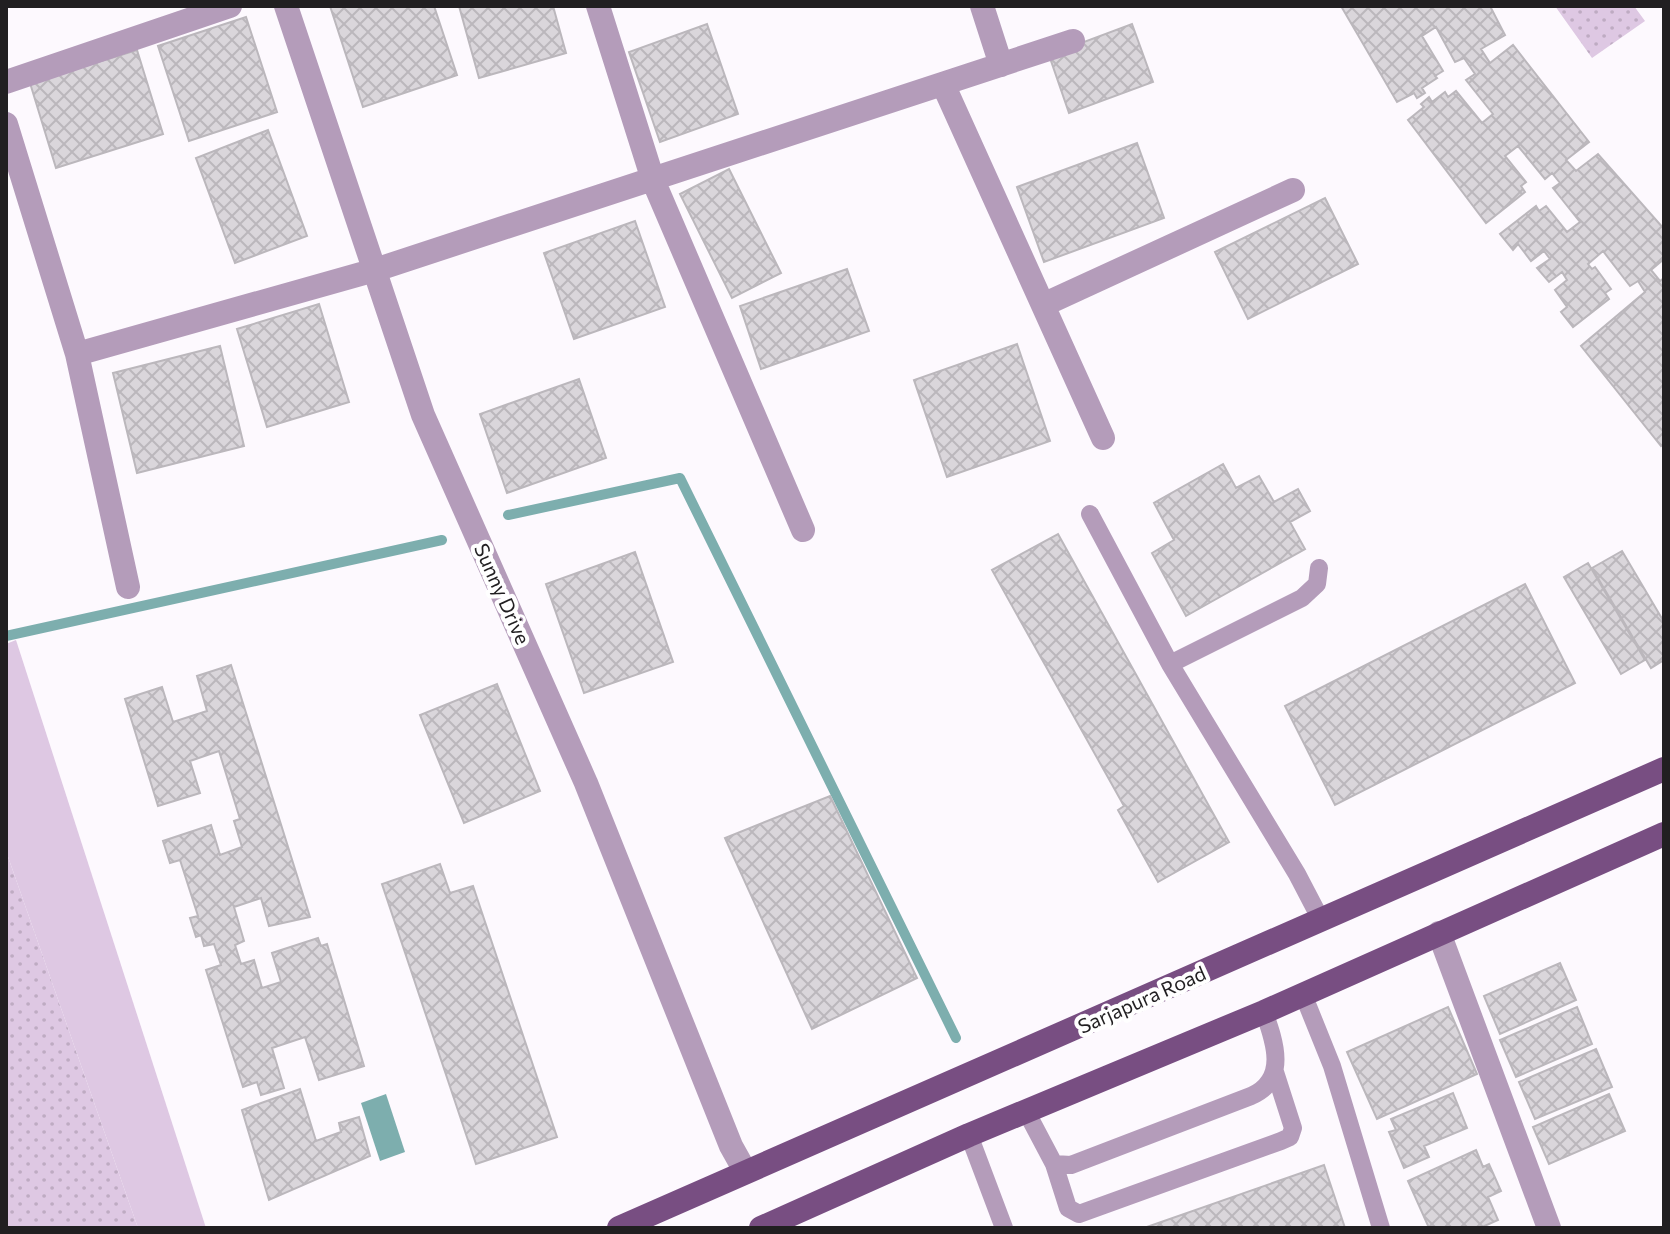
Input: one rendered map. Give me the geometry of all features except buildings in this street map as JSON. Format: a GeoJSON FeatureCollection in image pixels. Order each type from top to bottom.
{"type":"FeatureCollection","features":[{"type":"Feature","properties":{"kind":"main road","name":"Sarjapura Road"},"geometry":{"type":"LineString","coordinates":[[619,1228],[1664,769]]}},
{"type":"Feature","properties":{"kind":"main road"},"geometry":{"type":"LineString","coordinates":[[761,1228],[969,1135],[1264,1012],[1664,834]]}},
{"type":"Feature","properties":{"kind":"street"},"geometry":{"type":"LineString","coordinates":[[6,82],[230,6]]}},
{"type":"Feature","properties":{"kind":"street","name":"Sunny Drive"},"geometry":{"type":"LineString","coordinates":[[286,6],[423,415],[586,783],[731,1146],[745,1171]]}},
{"type":"Feature","properties":{"kind":"street"},"geometry":{"type":"LineString","coordinates":[[598,6],[653,180],[803,530]]}},
{"type":"Feature","properties":{"kind":"street"},"geometry":{"type":"LineString","coordinates":[[982,6],[1001,65]]}},
{"type":"Feature","properties":{"kind":"street"},"geometry":{"type":"LineString","coordinates":[[77,354],[375,270],[1073,41]]}},
{"type":"Feature","properties":{"kind":"street"},"geometry":{"type":"LineString","coordinates":[[943,84],[1103,438]]}},
{"type":"Feature","properties":{"kind":"street"},"geometry":{"type":"LineString","coordinates":[[6,124],[77,354],[128,587]]}},
{"type":"Feature","properties":{"kind":"street"},"geometry":{"type":"LineString","coordinates":[[1043,305],[1293,190]]}},
{"type":"Feature","properties":{"kind":"street"},"geometry":{"type":"LineString","coordinates":[[1439,933],[1549,1228]]}},
{"type":"Feature","properties":{"kind":"lane"},"geometry":{"type":"LineString","coordinates":[[1090,514],[1170,664],[1297,874],[1321,920]]}},
{"type":"Feature","properties":{"kind":"lane"},"geometry":{"type":"LineString","coordinates":[[1170,664],[1302,598],[1317,584],[1319,568]]}},
{"type":"Feature","properties":{"kind":"lane"},"geometry":{"type":"LineString","coordinates":[[1303,994],[1332,1066],[1381,1228]]}},
{"type":"Feature","properties":{"kind":"lane"},"geometry":{"type":"LineString","coordinates":[[1026,1111],[1054,1164],[1068,1208],[1079,1214],[1281,1141],[1290,1137],[1293,1128],[1275,1072],[1274,1042],[1264,1012]]}},
{"type":"Feature","properties":{"kind":"lane"},"geometry":{"type":"LineString","coordinates":[[1054,1164],[1071,1165],[1251,1096],[1263,1090],[1275,1072]]}},
{"type":"Feature","properties":{"kind":"lane"},"geometry":{"type":"LineString","coordinates":[[969,1135],[1004,1228]]}},
{"type":"Feature","properties":{"kind":"shaded area"},"geometry":{"type":"Polygon","coordinates":[[[1555,6],[1634,6],[1645,21],[1592,58],[1555,6]]]}},
{"type":"Feature","properties":{"kind":"shaded area"},"geometry":{"type":"Polygon","coordinates":[[[16,640],[206,1228],[138,1228],[6,851],[6,644],[16,640]]]}},
{"type":"Feature","properties":{"kind":"shaded area"},"geometry":{"type":"Polygon","coordinates":[[[6,851],[138,1228],[6,1228],[6,851]]]}},
{"type":"Feature","properties":{"kind":"water"},"geometry":{"type":"Polygon","coordinates":[[[386,1094],[405,1152],[380,1161],[361,1103],[386,1094]]]}},
{"type":"Feature","properties":{"kind":"waterway"},"geometry":{"type":"LineString","coordinates":[[508,515],[680,478],[956,1038]]}},
{"type":"Feature","properties":{"kind":"waterway"},"geometry":{"type":"LineString","coordinates":[[6,636],[442,540]]}}]}
